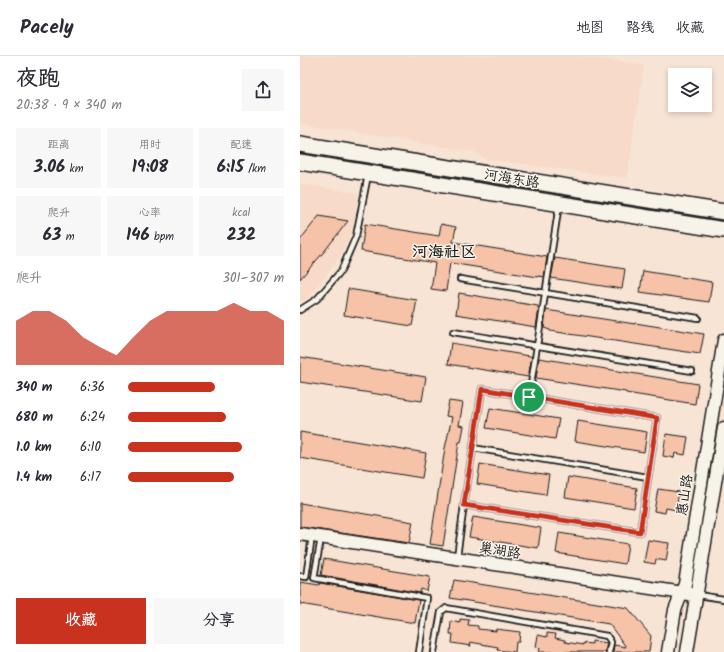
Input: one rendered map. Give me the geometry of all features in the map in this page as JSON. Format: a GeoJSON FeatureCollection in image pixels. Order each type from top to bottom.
{"type":"FeatureCollection","features":[{"type":"Feature","properties":{"kind":"main road","name":"河海东路"},"geometry":{"type":"LineString","coordinates":[[300,144],[724,212]]}},
{"type":"Feature","properties":{"kind":"main road","name":"河海东路"},"geometry":{"type":"LineString","coordinates":[[300,162],[724,230]]}},
{"type":"Feature","properties":{"kind":"street","name":"惠山路"},"geometry":{"type":"LineString","coordinates":[[668,652],[675,610],[687,576],[724,340]]}},
{"type":"Feature","properties":{"kind":"street","name":"惠山路"},"geometry":{"type":"LineString","coordinates":[[687,652],[724,428]]}},
{"type":"Feature","properties":{"kind":"street","name":"巢湖路"},"geometry":{"type":"LineString","coordinates":[[300,534],[696,595]]}},
{"type":"Feature","properties":{"kind":"lane"},"geometry":{"type":"LineString","coordinates":[[300,310],[317,300],[341,270],[356,236],[368,173]]}},
{"type":"Feature","properties":{"kind":"lane"},"geometry":{"type":"LineString","coordinates":[[529,397],[560,203]]}},
{"type":"Feature","properties":{"kind":"lane"},"geometry":{"type":"LineString","coordinates":[[460,279],[698,318]]}},
{"type":"Feature","properties":{"kind":"lane"},"geometry":{"type":"LineString","coordinates":[[453,332],[692,372]]}},
{"type":"Feature","properties":{"kind":"lane"},"geometry":{"type":"LineString","coordinates":[[457,558],[464,505],[482,389],[657,418],[640,532],[464,505]]}},
{"type":"Feature","properties":{"kind":"lane"},"geometry":{"type":"LineString","coordinates":[[473,448],[648,476]]}},
{"type":"Feature","properties":{"kind":"lane"},"geometry":{"type":"LineString","coordinates":[[300,576],[306,577],[316,537]]}},
{"type":"Feature","properties":{"kind":"lane"},"geometry":{"type":"LineString","coordinates":[[316,537],[314,578],[427,598],[419,652]]}},
{"type":"Feature","properties":{"kind":"lane"},"geometry":{"type":"LineString","coordinates":[[696,595],[724,599]]}},
{"type":"Feature","properties":{"kind":"lane"},"geometry":{"type":"LineString","coordinates":[[434,652],[441,612],[446,608],[607,636],[611,642],[609,652]]}},
{"type":"Feature","properties":{"kind":"shaded area"},"geometry":{"type":"Polygon","coordinates":[[[300,56],[579,56],[644,65],[627,178],[486,159],[475,152],[300,123],[300,56]]]}},
{"type":"Feature","properties":{"kind":"shaded area"},"geometry":{"type":"Polygon","coordinates":[[[300,184],[359,193],[352,230],[339,258],[309,297],[300,302],[300,184]]]}},
{"type":"Feature","properties":{"kind":"building"},"geometry":{"type":"Polygon","coordinates":[[[319,216],[348,221],[300,279],[300,240],[319,216]]]}},
{"type":"Feature","properties":{"kind":"building"},"geometry":{"type":"Polygon","coordinates":[[[365,224],[439,236],[441,224],[456,227],[453,242],[547,257],[544,277],[450,263],[446,291],[431,289],[435,263],[361,251],[365,224]]]}},
{"type":"Feature","properties":{"kind":"building"},"geometry":{"type":"Polygon","coordinates":[[[555,258],[625,269],[622,289],[551,278],[555,258]]]}},
{"type":"Feature","properties":{"kind":"building"},"geometry":{"type":"Polygon","coordinates":[[[643,271],[712,282],[709,302],[640,292],[643,271]]]}},
{"type":"Feature","properties":{"kind":"building"},"geometry":{"type":"Polygon","coordinates":[[[348,289],[417,300],[412,326],[344,315],[348,289]]]}},
{"type":"Feature","properties":{"kind":"building"},"geometry":{"type":"Polygon","coordinates":[[[459,293],[538,306],[539,309],[536,327],[456,314],[459,293]]]}},
{"type":"Feature","properties":{"kind":"building"},"geometry":{"type":"Polygon","coordinates":[[[546,310],[704,334],[700,354],[550,331],[544,328],[546,310]]]}},
{"type":"Feature","properties":{"kind":"building"},"geometry":{"type":"Polygon","coordinates":[[[451,343],[530,356],[532,357],[528,377],[448,364],[451,343]]]}},
{"type":"Feature","properties":{"kind":"building"},"geometry":{"type":"Polygon","coordinates":[[[300,357],[426,377],[422,401],[300,382],[300,357]]]}},
{"type":"Feature","properties":{"kind":"building"},"geometry":{"type":"Polygon","coordinates":[[[539,358],[698,384],[695,404],[536,378],[539,358]]]}},
{"type":"Feature","properties":{"kind":"building"},"geometry":{"type":"Polygon","coordinates":[[[449,401],[463,403],[459,425],[464,426],[461,442],[459,442],[443,546],[430,544],[445,448],[452,417],[446,416],[449,401]]]}},
{"type":"Feature","properties":{"kind":"building"},"geometry":{"type":"Polygon","coordinates":[[[490,408],[559,419],[555,439],[486,428],[490,408]]]}},
{"type":"Feature","properties":{"kind":"building"},"geometry":{"type":"Polygon","coordinates":[[[578,421],[647,432],[644,452],[575,441],[578,421]]]}},
{"type":"Feature","properties":{"kind":"building"},"geometry":{"type":"Polygon","coordinates":[[[300,432],[426,453],[422,478],[300,458],[300,432]]]}},
{"type":"Feature","properties":{"kind":"building"},"geometry":{"type":"Polygon","coordinates":[[[666,434],[688,437],[685,455],[675,453],[674,458],[663,456],[666,434]]]}},
{"type":"Feature","properties":{"kind":"building"},"geometry":{"type":"Polygon","coordinates":[[[480,464],[549,475],[546,495],[477,484],[480,464]]]}},
{"type":"Feature","properties":{"kind":"building"},"geometry":{"type":"Polygon","coordinates":[[[568,477],[637,488],[634,508],[565,497],[568,477]]]}},
{"type":"Feature","properties":{"kind":"building"},"geometry":{"type":"Polygon","coordinates":[[[658,489],[679,492],[676,510],[666,508],[665,513],[654,511],[658,489]]]}},
{"type":"Feature","properties":{"kind":"building"},"geometry":{"type":"Polygon","coordinates":[[[300,503],[413,522],[409,543],[300,527],[300,503]]]}},
{"type":"Feature","properties":{"kind":"building"},"geometry":{"type":"Polygon","coordinates":[[[473,517],[541,528],[538,548],[469,537],[473,517]]]}},
{"type":"Feature","properties":{"kind":"building"},"geometry":{"type":"Polygon","coordinates":[[[559,533],[628,544],[625,564],[556,553],[559,533]]]}},
{"type":"Feature","properties":{"kind":"building"},"geometry":{"type":"Polygon","coordinates":[[[648,540],[669,543],[666,561],[656,559],[655,564],[644,562],[648,540]]]}},
{"type":"Feature","properties":{"kind":"building"},"geometry":{"type":"Polygon","coordinates":[[[324,559],[430,577],[427,591],[421,589],[420,593],[321,575],[324,559]]]}},
{"type":"Feature","properties":{"kind":"building"},"geometry":{"type":"Polygon","coordinates":[[[454,580],[628,608],[651,636],[649,652],[613,652],[614,645],[626,647],[609,624],[450,598],[454,580]]]}},
{"type":"Feature","properties":{"kind":"building"},"geometry":{"type":"Polygon","coordinates":[[[300,582],[319,585],[320,583],[419,600],[415,623],[300,604],[300,582]]]}},
{"type":"Feature","properties":{"kind":"building"},"geometry":{"type":"Polygon","coordinates":[[[460,619],[469,620],[468,625],[478,626],[478,629],[496,631],[496,629],[520,632],[519,642],[516,642],[515,652],[497,650],[498,647],[470,642],[471,646],[452,643],[453,634],[450,634],[451,621],[460,623],[460,619]]]}},
{"type":"Feature","properties":{"kind":"building"},"geometry":{"type":"Polygon","coordinates":[[[547,633],[556,634],[555,638],[565,640],[565,642],[583,645],[583,643],[592,644],[592,641],[607,643],[605,652],[539,652],[540,648],[536,647],[538,635],[547,637],[547,633]]]}},
{"type":"Feature","properties":{"kind":"district","name":"河海社区"},"geometry":{"type":"Point","coordinates":[444,251]}},
{"type":"Feature","properties":{"kind":"route"},"geometry":{"type":"LineString","coordinates":[[482,389],[529,397],[657,418],[640,532],[464,505],[482,389]]}}]}
